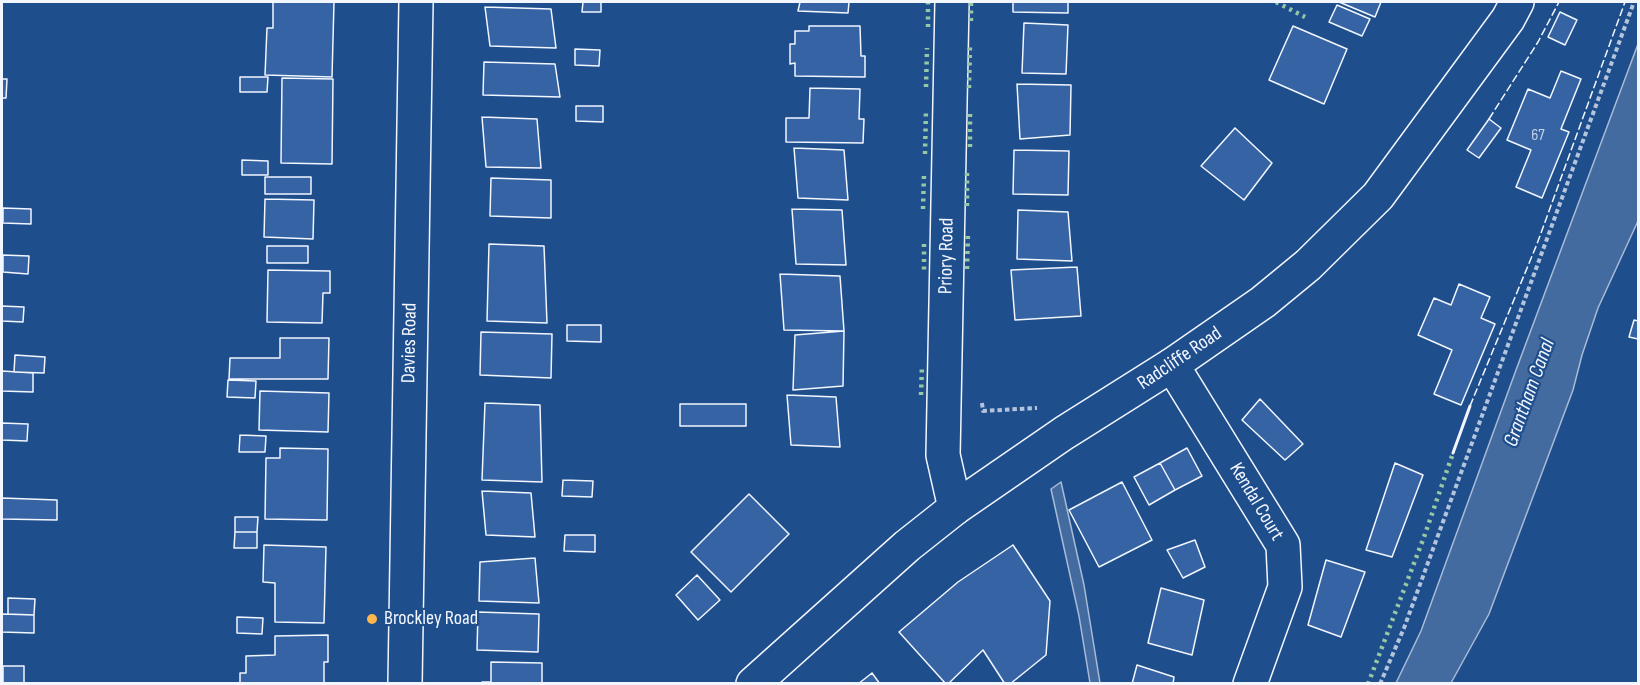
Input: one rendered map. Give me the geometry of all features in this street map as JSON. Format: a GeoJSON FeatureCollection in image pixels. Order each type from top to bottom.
{"type":"FeatureCollection","features":[{"type":"Feature","properties":{"kind":"main road","name":"Davies Road"},"geometry":{"type":"LineString","coordinates":[[405,684],[416,2]]}},
{"type":"Feature","properties":{"kind":"main road","name":"Priory Road"},"geometry":{"type":"LineString","coordinates":[[952,2],[943,455],[955,508]]}},
{"type":"Feature","properties":{"kind":"main road","name":"Radcliffe Road"},"geometry":{"type":"LineString","coordinates":[[753,684],[907,546],[955,508],[1064,433],[1173,365],[1272,294],[1308,265],[1378,195],[1508,19],[1517,2]]}},
{"type":"Feature","properties":{"kind":"main road","name":"Kendal Court"},"geometry":{"type":"LineString","coordinates":[[1173,365],[1283,545],[1285,587],[1250,684]]}},
{"type":"Feature","properties":{"kind":"main road","name":"Radcliffe Road"},"geometry":{"type":"LineString","coordinates":[[764,684],[784,656]]}},
{"type":"Feature","properties":{"kind":"path"},"geometry":{"type":"LineString","coordinates":[[1380,684],[1404,628],[1634,2]]}},
{"type":"Feature","properties":{"kind":"path"},"geometry":{"type":"LineString","coordinates":[[982,401],[983,411],[1038,408]]}},
{"type":"Feature","properties":{"kind":"water","name":"Grantham Canal"},"geometry":{"type":"Polygon","coordinates":[[[1638,44],[1638,221],[1598,308],[1573,390],[1489,614],[1451,683],[1396,683],[1421,631],[1638,44]]]}},
{"type":"Feature","properties":{"kind":"water"},"geometry":{"type":"Polygon","coordinates":[[[1061,482],[1084,585],[1100,683],[1090,683],[1079,616],[1051,489],[1061,482]]]}},
{"type":"Feature","properties":{"kind":"building"},"geometry":{"type":"Polygon","coordinates":[[[273,2],[334,2],[332,77],[265,75],[267,28],[273,28],[273,2]]]}},
{"type":"Feature","properties":{"kind":"building"},"geometry":{"type":"Polygon","coordinates":[[[583,2],[601,2],[601,12],[582,12],[583,2]]]}},
{"type":"Feature","properties":{"kind":"building"},"geometry":{"type":"Polygon","coordinates":[[[800,2],[849,2],[848,13],[798,11],[800,2]]]}},
{"type":"Feature","properties":{"kind":"building"},"geometry":{"type":"Polygon","coordinates":[[[1013,2],[1068,2],[1068,13],[1013,12],[1013,2]]]}},
{"type":"Feature","properties":{"kind":"building"},"geometry":{"type":"Polygon","coordinates":[[[1339,2],[1381,2],[1375,17],[1339,2]]]}},
{"type":"Feature","properties":{"kind":"building"},"geometry":{"type":"Polygon","coordinates":[[[1337,5],[1370,19],[1362,36],[1329,22],[1337,5]]]}},
{"type":"Feature","properties":{"kind":"building"},"geometry":{"type":"Polygon","coordinates":[[[485,7],[551,9],[556,48],[490,46],[485,7]]]}},
{"type":"Feature","properties":{"kind":"building"},"geometry":{"type":"Polygon","coordinates":[[[1560,12],[1577,20],[1565,45],[1548,37],[1560,12]]]}},
{"type":"Feature","properties":{"kind":"building"},"geometry":{"type":"Polygon","coordinates":[[[1024,23],[1068,25],[1066,74],[1022,73],[1024,23]]]}},
{"type":"Feature","properties":{"kind":"building"},"geometry":{"type":"Polygon","coordinates":[[[809,26],[860,26],[861,56],[865,56],[865,77],[795,76],[795,63],[790,64],[790,44],[795,44],[795,31],[809,31],[809,26]]]}},
{"type":"Feature","properties":{"kind":"building"},"geometry":{"type":"Polygon","coordinates":[[[1293,26],[1347,49],[1324,104],[1269,80],[1293,26]]]}},
{"type":"Feature","properties":{"kind":"building"},"geometry":{"type":"Polygon","coordinates":[[[575,49],[600,50],[599,66],[575,65],[575,49]]]}},
{"type":"Feature","properties":{"kind":"building"},"geometry":{"type":"Polygon","coordinates":[[[484,62],[555,64],[560,97],[483,95],[484,62]]]}},
{"type":"Feature","properties":{"kind":"building"},"geometry":{"type":"Polygon","coordinates":[[[1561,71],[1581,79],[1561,129],[1569,132],[1542,198],[1516,187],[1531,150],[1507,140],[1528,89],[1550,98],[1561,71]]]}},
{"type":"Feature","properties":{"kind":"building"},"geometry":{"type":"Polygon","coordinates":[[[240,77],[268,77],[267,92],[240,92],[240,77]]]}},
{"type":"Feature","properties":{"kind":"building"},"geometry":{"type":"Polygon","coordinates":[[[282,78],[333,79],[332,164],[281,163],[282,78]]]}},
{"type":"Feature","properties":{"kind":"building"},"geometry":{"type":"Polygon","coordinates":[[[2,79],[7,79],[6,98],[2,98],[2,79]]]}},
{"type":"Feature","properties":{"kind":"building"},"geometry":{"type":"Polygon","coordinates":[[[1017,84],[1071,85],[1070,135],[1020,139],[1017,84]]]}},
{"type":"Feature","properties":{"kind":"building"},"geometry":{"type":"Polygon","coordinates":[[[810,88],[860,89],[859,119],[864,119],[863,143],[786,142],[786,118],[809,118],[810,88]]]}},
{"type":"Feature","properties":{"kind":"building"},"geometry":{"type":"Polygon","coordinates":[[[576,106],[603,106],[603,122],[576,121],[576,106]]]}},
{"type":"Feature","properties":{"kind":"building"},"geometry":{"type":"Polygon","coordinates":[[[482,117],[537,119],[541,168],[486,167],[482,117]]]}},
{"type":"Feature","properties":{"kind":"building"},"geometry":{"type":"Polygon","coordinates":[[[1489,119],[1501,128],[1479,158],[1467,150],[1489,119]]]}},
{"type":"Feature","properties":{"kind":"building"},"geometry":{"type":"Polygon","coordinates":[[[1235,128],[1272,163],[1244,200],[1201,166],[1235,128]]]}},
{"type":"Feature","properties":{"kind":"building"},"geometry":{"type":"Polygon","coordinates":[[[794,148],[844,150],[848,200],[798,198],[794,148]]]}},
{"type":"Feature","properties":{"kind":"building"},"geometry":{"type":"Polygon","coordinates":[[[1014,150],[1069,151],[1068,195],[1013,194],[1014,150]]]}},
{"type":"Feature","properties":{"kind":"building"},"geometry":{"type":"Polygon","coordinates":[[[242,160],[268,161],[268,175],[242,175],[242,160]]]}},
{"type":"Feature","properties":{"kind":"building"},"geometry":{"type":"Polygon","coordinates":[[[265,177],[311,177],[311,194],[265,194],[265,177]]]}},
{"type":"Feature","properties":{"kind":"building"},"geometry":{"type":"Polygon","coordinates":[[[491,178],[551,180],[551,218],[490,216],[491,178]]]}},
{"type":"Feature","properties":{"kind":"building"},"geometry":{"type":"Polygon","coordinates":[[[265,199],[314,200],[313,239],[264,237],[265,199]]]}},
{"type":"Feature","properties":{"kind":"building"},"geometry":{"type":"Polygon","coordinates":[[[3,208],[31,209],[31,224],[3,223],[3,208]]]}},
{"type":"Feature","properties":{"kind":"building"},"geometry":{"type":"Polygon","coordinates":[[[792,209],[842,210],[846,265],[796,264],[792,209]]]}},
{"type":"Feature","properties":{"kind":"building"},"geometry":{"type":"Polygon","coordinates":[[[1018,210],[1068,212],[1072,261],[1017,259],[1018,210]]]}},
{"type":"Feature","properties":{"kind":"building"},"geometry":{"type":"Polygon","coordinates":[[[489,244],[544,246],[547,323],[487,321],[489,244]]]}},
{"type":"Feature","properties":{"kind":"building"},"geometry":{"type":"Polygon","coordinates":[[[267,246],[308,246],[308,263],[267,263],[267,246]]]}},
{"type":"Feature","properties":{"kind":"building"},"geometry":{"type":"Polygon","coordinates":[[[3,255],[29,256],[28,274],[3,272],[3,255]]]}},
{"type":"Feature","properties":{"kind":"building"},"geometry":{"type":"Polygon","coordinates":[[[1077,267],[1081,316],[1015,320],[1011,270],[1077,267]]]}},
{"type":"Feature","properties":{"kind":"building"},"geometry":{"type":"Polygon","coordinates":[[[268,270],[330,271],[330,293],[323,293],[322,323],[267,322],[268,270]]]}},
{"type":"Feature","properties":{"kind":"building"},"geometry":{"type":"Polygon","coordinates":[[[780,274],[840,276],[844,331],[784,330],[780,274]]]}},
{"type":"Feature","properties":{"kind":"building"},"geometry":{"type":"Polygon","coordinates":[[[1459,284],[1490,297],[1481,318],[1495,324],[1461,405],[1434,394],[1452,350],[1418,335],[1434,298],[1451,305],[1459,284]]]}},
{"type":"Feature","properties":{"kind":"building"},"geometry":{"type":"Polygon","coordinates":[[[2,306],[24,307],[23,322],[2,321],[2,306]]]}},
{"type":"Feature","properties":{"kind":"building"},"geometry":{"type":"Polygon","coordinates":[[[1634,320],[1638,321],[1638,339],[1629,337],[1634,320]]]}},
{"type":"Feature","properties":{"kind":"building"},"geometry":{"type":"Polygon","coordinates":[[[567,325],[601,325],[601,342],[567,341],[567,325]]]}},
{"type":"Feature","properties":{"kind":"building"},"geometry":{"type":"Polygon","coordinates":[[[844,331],[843,386],[793,390],[795,335],[844,331]]]}},
{"type":"Feature","properties":{"kind":"building"},"geometry":{"type":"Polygon","coordinates":[[[481,332],[552,334],[551,378],[480,375],[481,332]]]}},
{"type":"Feature","properties":{"kind":"building"},"geometry":{"type":"Polygon","coordinates":[[[280,338],[329,338],[328,379],[229,379],[230,358],[280,358],[280,338]]]}},
{"type":"Feature","properties":{"kind":"building"},"geometry":{"type":"Polygon","coordinates":[[[15,355],[45,357],[44,373],[14,372],[15,355]]]}},
{"type":"Feature","properties":{"kind":"building"},"geometry":{"type":"Polygon","coordinates":[[[2,371],[33,373],[33,392],[2,391],[2,371]]]}},
{"type":"Feature","properties":{"kind":"building"},"geometry":{"type":"Polygon","coordinates":[[[228,380],[256,381],[255,398],[227,397],[228,380]]]}},
{"type":"Feature","properties":{"kind":"building"},"geometry":{"type":"Polygon","coordinates":[[[260,391],[329,393],[328,432],[259,430],[260,391]]]}},
{"type":"Feature","properties":{"kind":"building"},"geometry":{"type":"Polygon","coordinates":[[[787,395],[836,397],[840,447],[791,445],[787,395]]]}},
{"type":"Feature","properties":{"kind":"building"},"geometry":{"type":"Polygon","coordinates":[[[1260,399],[1303,444],[1285,460],[1242,420],[1260,399]]]}},
{"type":"Feature","properties":{"kind":"building"},"geometry":{"type":"Polygon","coordinates":[[[485,403],[540,405],[542,482],[482,480],[485,403]]]}},
{"type":"Feature","properties":{"kind":"building"},"geometry":{"type":"Polygon","coordinates":[[[680,404],[746,404],[746,426],[680,426],[680,404]]]}},
{"type":"Feature","properties":{"kind":"building"},"geometry":{"type":"Polygon","coordinates":[[[2,423],[28,424],[27,441],[2,440],[2,423]]]}},
{"type":"Feature","properties":{"kind":"building"},"geometry":{"type":"Polygon","coordinates":[[[240,435],[266,436],[265,452],[239,452],[240,435]]]}},
{"type":"Feature","properties":{"kind":"building"},"geometry":{"type":"Polygon","coordinates":[[[280,448],[328,449],[327,520],[265,519],[266,458],[280,458],[280,448]]]}},
{"type":"Feature","properties":{"kind":"building"},"geometry":{"type":"Polygon","coordinates":[[[1187,448],[1202,476],[1175,490],[1160,463],[1187,448]]]}},
{"type":"Feature","properties":{"kind":"building"},"geometry":{"type":"Polygon","coordinates":[[[1160,463],[1175,490],[1149,505],[1134,477],[1160,463]]]}},
{"type":"Feature","properties":{"kind":"building"},"geometry":{"type":"Polygon","coordinates":[[[1395,463],[1423,475],[1392,557],[1366,550],[1395,463]]]}},
{"type":"Feature","properties":{"kind":"building"},"geometry":{"type":"Polygon","coordinates":[[[563,480],[593,481],[592,497],[562,496],[563,480]]]}},
{"type":"Feature","properties":{"kind":"building"},"geometry":{"type":"Polygon","coordinates":[[[1122,482],[1152,540],[1099,567],[1069,510],[1122,482]]]}},
{"type":"Feature","properties":{"kind":"building"},"geometry":{"type":"Polygon","coordinates":[[[482,491],[531,493],[535,537],[486,535],[482,491]]]}},
{"type":"Feature","properties":{"kind":"building"},"geometry":{"type":"Polygon","coordinates":[[[749,494],[789,534],[731,592],[691,552],[749,494]]]}},
{"type":"Feature","properties":{"kind":"building"},"geometry":{"type":"Polygon","coordinates":[[[2,498],[57,500],[57,520],[2,519],[2,498]]]}},
{"type":"Feature","properties":{"kind":"building"},"geometry":{"type":"Polygon","coordinates":[[[235,517],[258,517],[257,532],[235,532],[235,517]]]}},
{"type":"Feature","properties":{"kind":"building"},"geometry":{"type":"Polygon","coordinates":[[[235,532],[257,532],[257,548],[234,548],[235,532]]]}},
{"type":"Feature","properties":{"kind":"building"},"geometry":{"type":"Polygon","coordinates":[[[565,535],[595,535],[595,552],[564,551],[565,535]]]}},
{"type":"Feature","properties":{"kind":"building"},"geometry":{"type":"Polygon","coordinates":[[[1195,540],[1205,567],[1183,578],[1167,550],[1195,540]]]}},
{"type":"Feature","properties":{"kind":"building"},"geometry":{"type":"Polygon","coordinates":[[[264,545],[326,547],[324,623],[275,622],[275,583],[263,582],[264,545]]]}},
{"type":"Feature","properties":{"kind":"building"},"geometry":{"type":"Polygon","coordinates":[[[1013,545],[1050,601],[1046,655],[1010,684],[1005,684],[983,650],[946,684],[899,632],[958,582],[1013,545]]]}},
{"type":"Feature","properties":{"kind":"building"},"geometry":{"type":"Polygon","coordinates":[[[535,558],[539,603],[479,601],[480,562],[535,558]]]}},
{"type":"Feature","properties":{"kind":"building"},"geometry":{"type":"Polygon","coordinates":[[[1326,560],[1365,572],[1341,637],[1308,625],[1326,560]]]}},
{"type":"Feature","properties":{"kind":"building"},"geometry":{"type":"Polygon","coordinates":[[[697,575],[720,600],[698,620],[676,595],[697,575]]]}},
{"type":"Feature","properties":{"kind":"building"},"geometry":{"type":"Polygon","coordinates":[[[1161,588],[1204,600],[1192,655],[1148,643],[1161,588]]]}},
{"type":"Feature","properties":{"kind":"building"},"geometry":{"type":"Polygon","coordinates":[[[8,598],[35,599],[34,615],[8,614],[8,598]]]}},
{"type":"Feature","properties":{"kind":"building"},"geometry":{"type":"Polygon","coordinates":[[[478,612],[539,614],[538,652],[477,650],[478,612]]]}},
{"type":"Feature","properties":{"kind":"building"},"geometry":{"type":"Polygon","coordinates":[[[2,614],[34,615],[34,633],[2,632],[2,614]]]}},
{"type":"Feature","properties":{"kind":"building"},"geometry":{"type":"Polygon","coordinates":[[[237,617],[263,618],[262,634],[237,633],[237,617]]]}},
{"type":"Feature","properties":{"kind":"building"},"geometry":{"type":"Polygon","coordinates":[[[328,635],[328,662],[324,662],[324,684],[240,684],[240,673],[246,673],[246,656],[275,655],[275,636],[328,635]]]}},
{"type":"Feature","properties":{"kind":"building"},"geometry":{"type":"Polygon","coordinates":[[[491,662],[542,663],[542,684],[481,684],[491,682],[491,662]]]}},
{"type":"Feature","properties":{"kind":"building"},"geometry":{"type":"Polygon","coordinates":[[[1137,665],[1174,677],[1173,684],[1132,684],[1137,665]]]}},
{"type":"Feature","properties":{"kind":"building"},"geometry":{"type":"Polygon","coordinates":[[[3,666],[24,666],[24,684],[3,684],[3,666]]]}},
{"type":"Feature","properties":{"kind":"building"},"geometry":{"type":"Polygon","coordinates":[[[872,673],[880,684],[858,684],[872,673]]]}},
{"type":"Feature","properties":{"kind":"hedge"},"geometry":{"type":"LineString","coordinates":[[928,2],[928,27]]}},
{"type":"Feature","properties":{"kind":"hedge"},"geometry":{"type":"LineString","coordinates":[[971,2],[971,21]]}},
{"type":"Feature","properties":{"kind":"hedge"},"geometry":{"type":"LineString","coordinates":[[1276,2],[1305,17]]}},
{"type":"Feature","properties":{"kind":"hedge"},"geometry":{"type":"LineString","coordinates":[[969,88],[970,45]]}},
{"type":"Feature","properties":{"kind":"hedge"},"geometry":{"type":"LineString","coordinates":[[926,87],[927,48]]}},
{"type":"Feature","properties":{"kind":"hedge"},"geometry":{"type":"LineString","coordinates":[[925,154],[926,109]]}},
{"type":"Feature","properties":{"kind":"hedge"},"geometry":{"type":"LineString","coordinates":[[970,113],[970,147]]}},
{"type":"Feature","properties":{"kind":"hedge"},"geometry":{"type":"LineString","coordinates":[[967,173],[967,206]]}},
{"type":"Feature","properties":{"kind":"hedge"},"geometry":{"type":"LineString","coordinates":[[923,209],[924,174]]}},
{"type":"Feature","properties":{"kind":"hedge"},"geometry":{"type":"LineString","coordinates":[[967,269],[968,232]]}},
{"type":"Feature","properties":{"kind":"hedge"},"geometry":{"type":"LineString","coordinates":[[924,244],[924,274]]}},
{"type":"Feature","properties":{"kind":"hedge"},"geometry":{"type":"LineString","coordinates":[[921,395],[922,365]]}},
{"type":"Feature","properties":{"kind":"hedge"},"geometry":{"type":"LineString","coordinates":[[1368,684],[1453,453]]}},
{"type":"Feature","properties":{"kind":"fence"},"geometry":{"type":"LineString","coordinates":[[1489,119],[1538,42],[1559,2]]}},
{"type":"Feature","properties":{"kind":"fence"},"geometry":{"type":"LineString","coordinates":[[1470,406],[1537,244],[1625,2]]}},
{"type":"Feature","properties":{"kind":"wall"},"geometry":{"type":"LineString","coordinates":[[1453,453],[1470,406]]}},
{"type":"Feature","properties":{"kind":"place","name":"Brockley Road"},"geometry":{"type":"Point","coordinates":[372,619]}}]}
